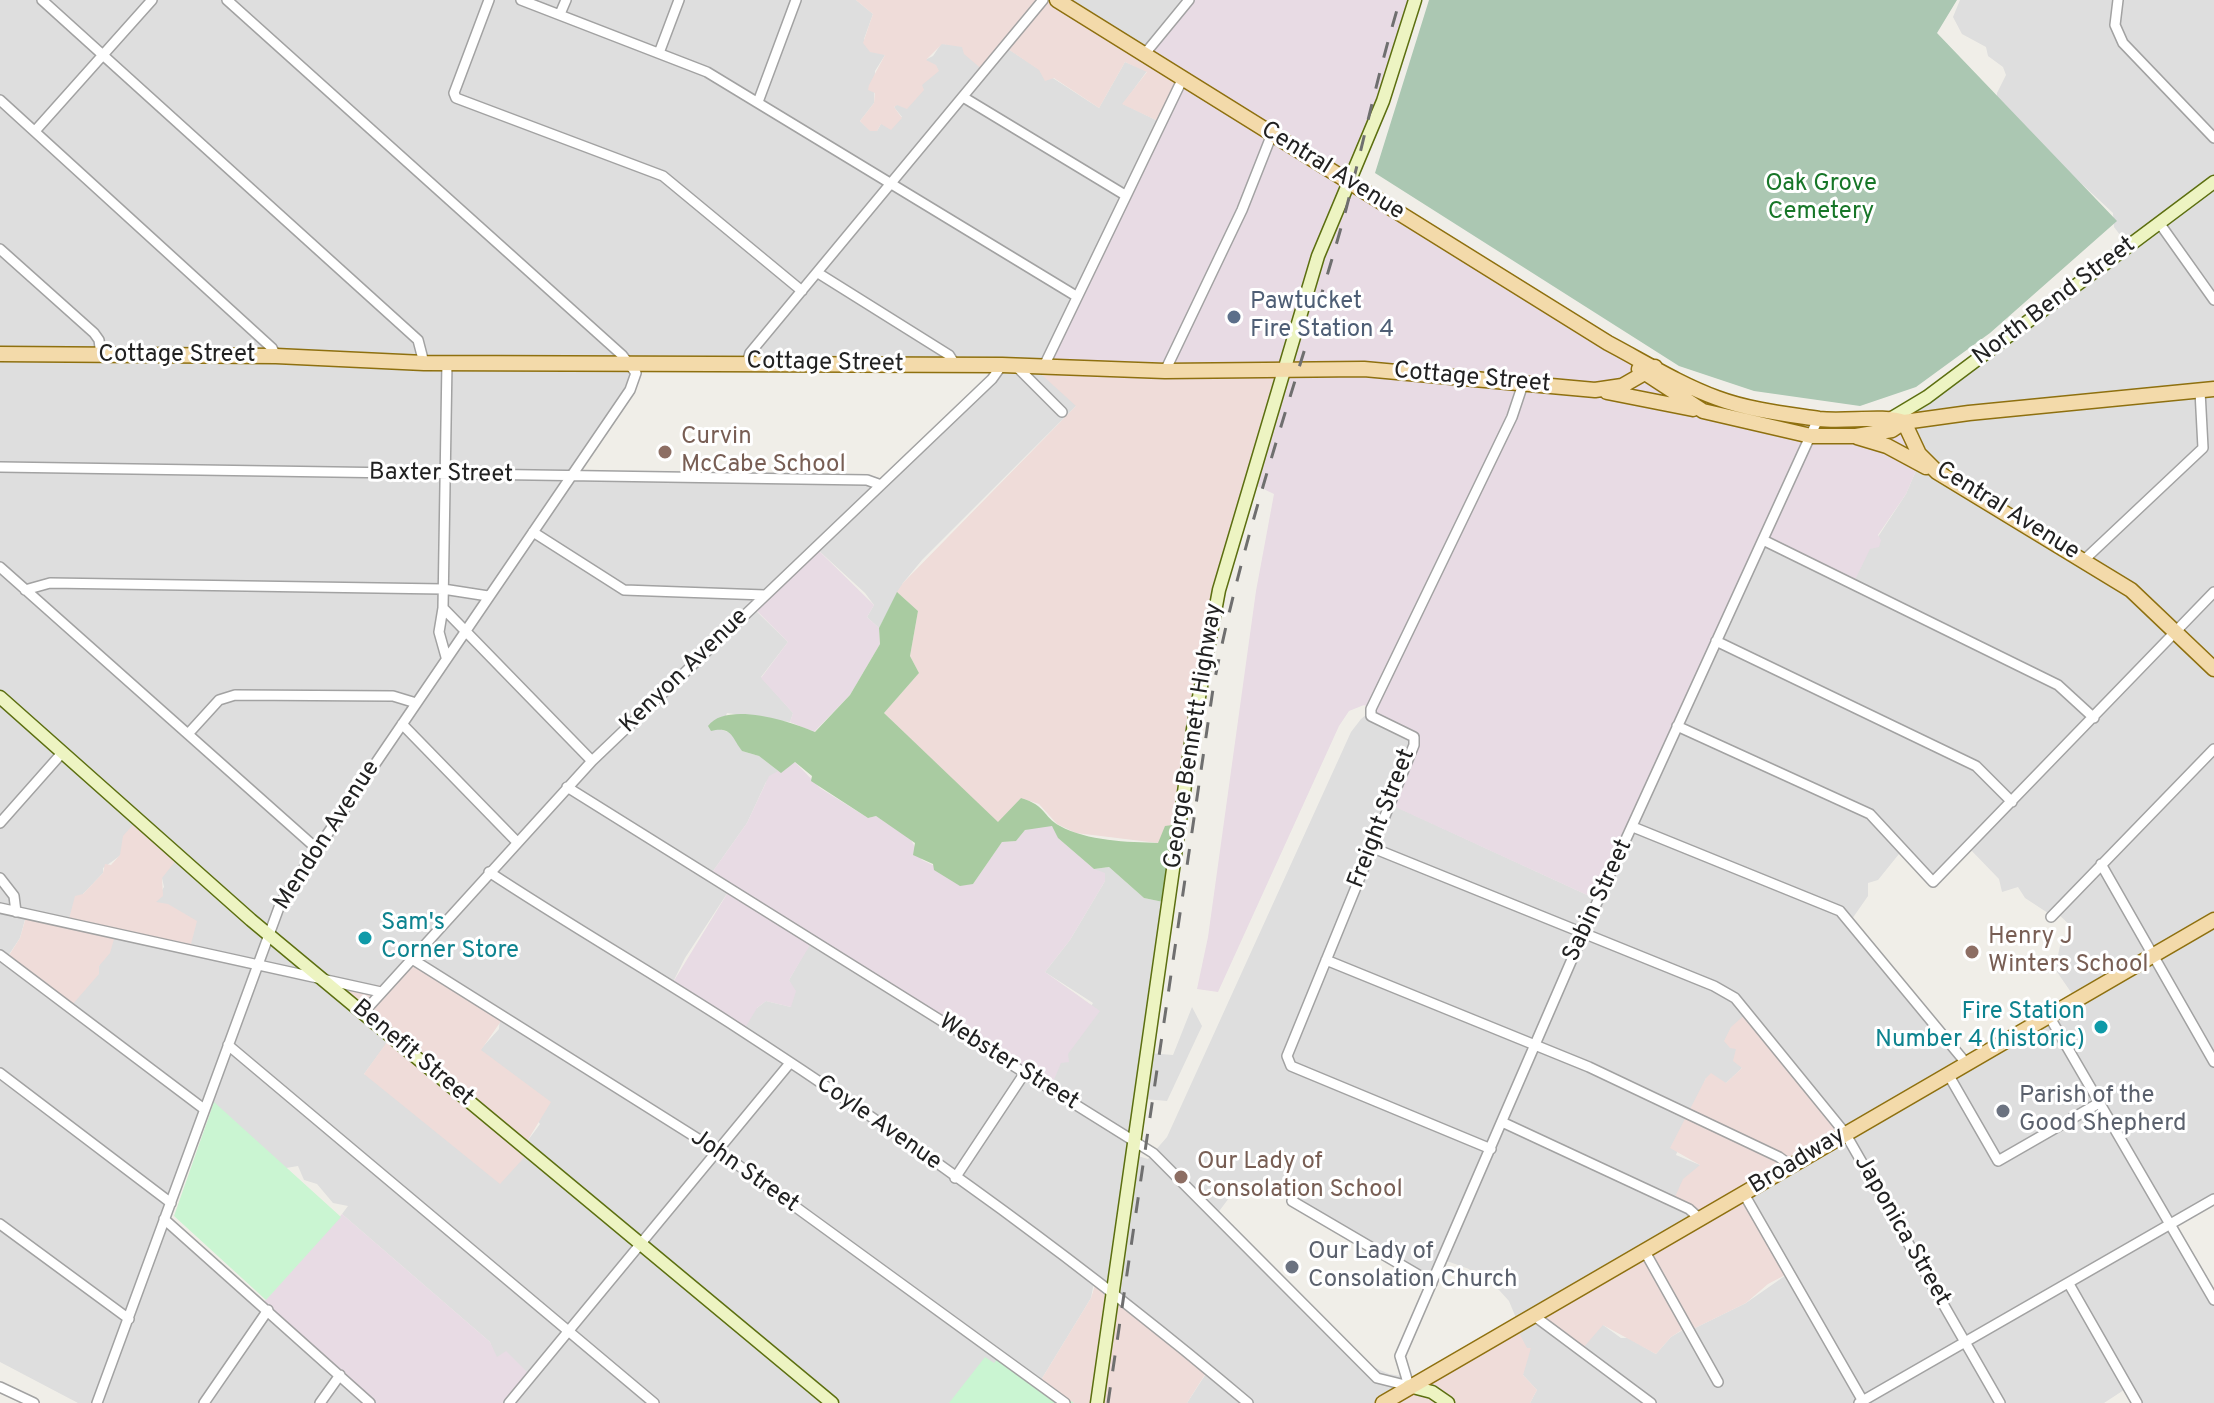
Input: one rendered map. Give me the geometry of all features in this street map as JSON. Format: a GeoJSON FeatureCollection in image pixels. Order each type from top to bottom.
{"type":"FeatureCollection","features":[{"type":"Feature","properties":{"kind":"main road","name":"Central Avenue"},"geometry":{"type":"LineString","coordinates":[[1057,0],[1608,343],[1703,411],[1811,436],[1856,436]]}},
{"type":"Feature","properties":{"kind":"main road","name":"Cottage Street"},"geometry":{"type":"LineString","coordinates":[[0,354],[276,356],[424,363],[1008,365],[1165,371],[1364,369],[1595,390],[1622,386],[1650,371]]}},
{"type":"Feature","properties":{"kind":"main road","name":"Central Avenue"},"geometry":{"type":"LineString","coordinates":[[1650,371],[1719,399],[1818,419],[1898,420],[1919,454],[1937,472],[2131,590],[2214,669]]}},
{"type":"Feature","properties":{"kind":"main road"},"geometry":{"type":"LineString","coordinates":[[1595,390],[1703,411]]}},
{"type":"Feature","properties":{"kind":"main road"},"geometry":{"type":"LineString","coordinates":[[1856,436],[1892,430],[1898,420],[2207,390]]}},
{"type":"Feature","properties":{"kind":"main road"},"geometry":{"type":"LineString","coordinates":[[1856,436],[1887,446],[1937,472]]}},
{"type":"Feature","properties":{"kind":"main road","name":"Broadway"},"geometry":{"type":"LineString","coordinates":[[1383,1403],[2214,920]]}},
{"type":"Feature","properties":{"kind":"street"},"geometry":{"type":"LineString","coordinates":[[42,0],[418,340],[424,363]]}},
{"type":"Feature","properties":{"kind":"street"},"geometry":{"type":"LineString","coordinates":[[35,131],[152,0]]}},
{"type":"Feature","properties":{"kind":"street"},"geometry":{"type":"LineString","coordinates":[[227,0],[499,242],[630,365]]}},
{"type":"Feature","properties":{"kind":"street"},"geometry":{"type":"LineString","coordinates":[[489,0],[454,93],[456,98],[663,176],[802,291]]}},
{"type":"Feature","properties":{"kind":"street"},"geometry":{"type":"LineString","coordinates":[[521,0],[707,72],[1076,296]]}},
{"type":"Feature","properties":{"kind":"street"},"geometry":{"type":"LineString","coordinates":[[560,14],[566,0]]}},
{"type":"Feature","properties":{"kind":"street"},"geometry":{"type":"LineString","coordinates":[[659,53],[679,0]]}},
{"type":"Feature","properties":{"kind":"street"},"geometry":{"type":"LineString","coordinates":[[758,102],[796,0]]}},
{"type":"Feature","properties":{"kind":"street"},"geometry":{"type":"LineString","coordinates":[[747,363],[750,353],[1043,0]]}},
{"type":"Feature","properties":{"kind":"street"},"geometry":{"type":"LineString","coordinates":[[1143,56],[1189,0]]}},
{"type":"Feature","properties":{"kind":"street","name":"George Bennett Highway"},"geometry":{"type":"LineString","coordinates":[[1097,1403],[1203,664],[1219,590],[1332,217],[1383,101],[1415,0]]}},
{"type":"Feature","properties":{"kind":"street"},"geometry":{"type":"LineString","coordinates":[[2118,0],[2115,25],[2123,43],[2214,138]]}},
{"type":"Feature","properties":{"kind":"street"},"geometry":{"type":"LineString","coordinates":[[1044,366],[1182,80]]}},
{"type":"Feature","properties":{"kind":"street"},"geometry":{"type":"LineString","coordinates":[[963,97],[1125,195]]}},
{"type":"Feature","properties":{"kind":"street"},"geometry":{"type":"LineString","coordinates":[[0,100],[272,348],[276,356]]}},
{"type":"Feature","properties":{"kind":"street"},"geometry":{"type":"LineString","coordinates":[[1165,371],[1242,210],[1272,134]]}},
{"type":"Feature","properties":{"kind":"street","name":"North Bend Street"},"geometry":{"type":"LineString","coordinates":[[1898,420],[2214,182]]}},
{"type":"Feature","properties":{"kind":"street"},"geometry":{"type":"LineString","coordinates":[[2160,224],[2214,300]]}},
{"type":"Feature","properties":{"kind":"street"},"geometry":{"type":"LineString","coordinates":[[0,249],[94,333],[101,355]]}},
{"type":"Feature","properties":{"kind":"street"},"geometry":{"type":"LineString","coordinates":[[818,273],[949,355],[956,366]]}},
{"type":"Feature","properties":{"kind":"street"},"geometry":{"type":"LineString","coordinates":[[446,657],[439,632],[443,608],[447,362]]}},
{"type":"Feature","properties":{"kind":"street","name":"Mendon Avenue"},"geometry":{"type":"LineString","coordinates":[[97,1403],[281,902],[630,390],[636,373],[630,365]]}},
{"type":"Feature","properties":{"kind":"street"},"geometry":{"type":"LineString","coordinates":[[1008,365],[1062,412]]}},
{"type":"Feature","properties":{"kind":"street","name":"Kenyon Avenue"},"geometry":{"type":"LineString","coordinates":[[363,1013],[592,761],[1008,365]]}},
{"type":"Feature","properties":{"kind":"street","name":"Freight Street"},"geometry":{"type":"LineString","coordinates":[[1491,1149],[1287,1063],[1287,1056],[1373,848],[1414,737],[1378,722],[1371,716],[1371,709],[1512,417],[1523,384]]}},
{"type":"Feature","properties":{"kind":"street"},"geometry":{"type":"LineString","coordinates":[[2084,560],[2203,448],[2207,390]]}},
{"type":"Feature","properties":{"kind":"street","name":"Sabin Street"},"geometry":{"type":"LineString","coordinates":[[1409,1386],[1399,1360],[1583,933],[1818,419]]}},
{"type":"Feature","properties":{"kind":"street","name":"Baxter Street"},"geometry":{"type":"LineString","coordinates":[[0,467],[867,480],[881,485]]}},
{"type":"Feature","properties":{"kind":"street"},"geometry":{"type":"LineString","coordinates":[[533,532],[624,590],[765,595]]}},
{"type":"Feature","properties":{"kind":"street"},"geometry":{"type":"LineString","coordinates":[[1763,540],[2058,685],[2094,718]]}},
{"type":"Feature","properties":{"kind":"street"},"geometry":{"type":"LineString","coordinates":[[0,567],[316,848]]}},
{"type":"Feature","properties":{"kind":"street"},"geometry":{"type":"LineString","coordinates":[[25,590],[50,583],[443,589],[488,596]]}},
{"type":"Feature","properties":{"kind":"street"},"geometry":{"type":"LineString","coordinates":[[1677,726],[1870,814],[1933,882],[2214,592]]}},
{"type":"Feature","properties":{"kind":"street"},"geometry":{"type":"LineString","coordinates":[[443,608],[592,761]]}},
{"type":"Feature","properties":{"kind":"street"},"geometry":{"type":"LineString","coordinates":[[1716,641],[1976,766],[2012,802]]}},
{"type":"Feature","properties":{"kind":"street"},"geometry":{"type":"LineString","coordinates":[[188,734],[219,700],[235,695],[393,696],[416,703]]}},
{"type":"Feature","properties":{"kind":"street","name":"Benefit Street"},"geometry":{"type":"LineString","coordinates":[[0,697],[268,935],[832,1403]]}},
{"type":"Feature","properties":{"kind":"street"},"geometry":{"type":"LineString","coordinates":[[402,724],[517,842]]}},
{"type":"Feature","properties":{"kind":"street"},"geometry":{"type":"LineString","coordinates":[[2051,917],[2214,749]]}},
{"type":"Feature","properties":{"kind":"street"},"geometry":{"type":"LineString","coordinates":[[0,823],[62,753]]}},
{"type":"Feature","properties":{"kind":"street","name":"Webster Street"},"geometry":{"type":"LineString","coordinates":[[567,787],[1153,1153],[1377,1378],[1409,1386]]}},
{"type":"Feature","properties":{"kind":"street"},"geometry":{"type":"LineString","coordinates":[[1633,827],[1840,911],[1966,1063]]}},
{"type":"Feature","properties":{"kind":"street","name":"Japonica Street"},"geometry":{"type":"LineString","coordinates":[[1373,848],[1714,986],[1735,998],[1845,1133],[2000,1403]]}},
{"type":"Feature","properties":{"kind":"street"},"geometry":{"type":"LineString","coordinates":[[2101,864],[2214,1062]]}},
{"type":"Feature","properties":{"kind":"street","name":"Coyle Avenue"},"geometry":{"type":"LineString","coordinates":[[489,872],[790,1063],[955,1178],[1114,1292],[1248,1403]]}},
{"type":"Feature","properties":{"kind":"street"},"geometry":{"type":"LineString","coordinates":[[0,878],[14,896],[16,912]]}},
{"type":"Feature","properties":{"kind":"street"},"geometry":{"type":"LineString","coordinates":[[0,908],[381,992]]}},
{"type":"Feature","properties":{"kind":"street"},"geometry":{"type":"LineString","coordinates":[[0,955],[204,1109]]}},
{"type":"Feature","properties":{"kind":"street","name":"John Street"},"geometry":{"type":"LineString","coordinates":[[412,959],[718,1151],[1065,1403]]}},
{"type":"Feature","properties":{"kind":"street"},"geometry":{"type":"LineString","coordinates":[[1326,960],[1535,1043],[1710,1123],[1790,1165]]}},
{"type":"Feature","properties":{"kind":"street"},"geometry":{"type":"LineString","coordinates":[[2049,1016],[2214,1300]]}},
{"type":"Feature","properties":{"kind":"street"},"geometry":{"type":"LineString","coordinates":[[228,1045],[654,1403]]}},
{"type":"Feature","properties":{"kind":"street"},"geometry":{"type":"LineString","coordinates":[[509,1403],[790,1063]]}},
{"type":"Feature","properties":{"kind":"street"},"geometry":{"type":"LineString","coordinates":[[0,1073],[171,1203]]}},
{"type":"Feature","properties":{"kind":"street"},"geometry":{"type":"LineString","coordinates":[[955,1178],[1024,1074]]}},
{"type":"Feature","properties":{"kind":"street"},"geometry":{"type":"LineString","coordinates":[[1948,1074],[1998,1161],[2099,1103]]}},
{"type":"Feature","properties":{"kind":"street"},"geometry":{"type":"LineString","coordinates":[[1502,1122],[1689,1209],[1699,1218]]}},
{"type":"Feature","properties":{"kind":"street"},"geometry":{"type":"LineString","coordinates":[[1744,1194],[1862,1402],[2214,1199]]}},
{"type":"Feature","properties":{"kind":"street"},"geometry":{"type":"LineString","coordinates":[[1292,1201],[1432,1283]]}},
{"type":"Feature","properties":{"kind":"street"},"geometry":{"type":"LineString","coordinates":[[164,1219],[370,1403]]}},
{"type":"Feature","properties":{"kind":"street"},"geometry":{"type":"LineString","coordinates":[[0,1224],[129,1319]]}},
{"type":"Feature","properties":{"kind":"street"},"geometry":{"type":"LineString","coordinates":[[1644,1250],[1718,1382]]}},
{"type":"Feature","properties":{"kind":"street"},"geometry":{"type":"LineString","coordinates":[[2069,1284],[2137,1403]]}},
{"type":"Feature","properties":{"kind":"street"},"geometry":{"type":"LineString","coordinates":[[204,1403],[268,1310]]}},
{"type":"Feature","properties":{"kind":"street"},"geometry":{"type":"LineString","coordinates":[[1533,1315],[1651,1403]]}},
{"type":"Feature","properties":{"kind":"street"},"geometry":{"type":"LineString","coordinates":[[320,1403],[340,1375]]}},
{"type":"Feature","properties":{"kind":"street"},"geometry":{"type":"LineString","coordinates":[[1409,1386],[1432,1392],[1448,1403]]}},
{"type":"Feature","properties":{"kind":"street"},"geometry":{"type":"LineString","coordinates":[[0,1387],[34,1403]]}},
{"type":"Feature","properties":{"kind":"shaded area"},"geometry":{"type":"Polygon","coordinates":[[[0,0],[856,0],[873,14],[864,39],[885,55],[875,71],[874,103],[860,121],[871,131],[877,131],[881,124],[902,117],[894,107],[922,85],[929,64],[925,60],[933,56],[941,44],[1005,47],[1099,108],[1125,62],[1147,71],[1123,104],[1158,121],[1076,406],[922,560],[903,583],[879,628],[867,617],[874,605],[865,593],[817,549],[753,608],[788,642],[761,677],[793,713],[790,722],[727,713],[720,729],[735,735],[742,751],[759,756],[781,773],[766,782],[747,823],[711,874],[730,889],[685,958],[672,984],[757,1008],[766,1001],[791,1007],[789,980],[812,940],[1061,1063],[1093,1003],[1045,972],[1070,940],[1105,881],[1094,869],[1109,867],[1144,898],[1168,903],[1148,1053],[1173,1055],[1192,1007],[1202,1026],[1167,1101],[1144,1099],[1130,1127],[1138,1156],[1148,1159],[1167,1137],[1351,732],[1361,719],[1367,714],[1415,738],[1392,805],[1598,900],[1761,538],[1870,549],[1906,494],[1920,461],[1909,419],[1916,400],[2127,244],[2114,227],[2113,213],[1996,104],[1997,93],[2006,75],[2003,67],[1988,56],[1986,47],[1962,34],[1953,17],[1960,0],[2214,0],[2214,1197],[2172,1222],[2214,1299],[2214,1403],[2142,1403],[2130,1386],[2104,1403],[1530,1403],[1537,1390],[1523,1375],[1526,1348],[1515,1325],[1516,1318],[1509,1301],[1499,1290],[1490,1283],[1478,1281],[1469,1269],[1444,1260],[1431,1283],[1271,1187],[1250,1182],[1235,1190],[1217,1214],[1369,1365],[1389,1374],[1413,1378],[1380,1403],[1187,1403],[1209,1369],[1095,1277],[1091,1298],[1041,1380],[1037,1377],[963,1403],[508,1403],[490,1342],[342,1214],[348,1206],[333,1203],[317,1184],[304,1180],[298,1166],[286,1168],[210,1101],[166,1218],[373,1403],[78,1403],[0,1362],[0,0]],[[646,361],[572,474],[881,481],[998,371],[646,361]],[[124,843],[121,855],[103,868],[103,873],[83,894],[69,919],[27,912],[20,938],[8,956],[99,966],[115,932],[155,902],[164,887],[162,878],[124,843]],[[1968,847],[1934,880],[1903,849],[1878,880],[1868,883],[1868,896],[1852,919],[1967,1060],[2075,998],[2055,969],[2060,946],[2072,927],[2057,913],[2051,915],[2025,898],[2018,887],[2002,892],[1999,879],[1968,847]],[[384,985],[366,986],[392,1036],[364,1074],[526,1143],[540,1124],[480,1050],[499,1029],[501,1009],[384,985]],[[1736,1048],[1742,1068],[1726,1083],[1706,1078],[1676,1155],[1700,1165],[1697,1212],[1603,1325],[1621,1338],[1628,1338],[1656,1354],[1671,1337],[1746,1303],[1789,1273],[1745,1195],[1846,1133],[1736,1048]]]}},
{"type":"Feature","properties":{"kind":"shaded area"},"geometry":{"type":"Polygon","coordinates":[[[856,0],[1060,0],[1180,77],[1158,121],[1122,104],[1147,72],[1125,62],[1099,108],[1054,78],[1045,81],[1039,70],[1005,47],[984,71],[964,54],[962,47],[942,44],[926,60],[936,65],[939,71],[922,85],[924,90],[907,109],[897,105],[894,107],[902,118],[891,130],[881,124],[877,131],[870,131],[860,121],[874,103],[875,93],[868,90],[869,85],[885,55],[870,52],[863,43],[873,14],[856,0]]]}},
{"type":"Feature","properties":{"kind":"shaded area"},"geometry":{"type":"Polygon","coordinates":[[[1060,0],[1187,0],[1145,51],[1060,0]]]}},
{"type":"Feature","properties":{"kind":"shaded area"},"geometry":{"type":"Polygon","coordinates":[[[1187,0],[1414,0],[1353,177],[1594,331],[1717,396],[1797,411],[1874,416],[1916,400],[1909,419],[1920,461],[1906,494],[1878,535],[1881,540],[1879,547],[1870,549],[1855,580],[1765,537],[1598,900],[1391,805],[1415,738],[1364,705],[1349,711],[1339,726],[1218,992],[1197,989],[1208,937],[1256,591],[1274,494],[1253,484],[1287,368],[1044,362],[1180,77],[1150,55],[1187,0]]]}},
{"type":"Feature","properties":{"kind":"shaded area"},"geometry":{"type":"Polygon","coordinates":[[[1031,365],[1288,368],[1233,540],[1180,824],[1158,843],[1076,833],[1057,824],[1039,804],[1021,798],[998,823],[884,713],[919,673],[910,656],[918,611],[897,592],[1076,406],[1031,365]]]}},
{"type":"Feature","properties":{"kind":"shaded area"},"geometry":{"type":"Polygon","coordinates":[[[817,549],[874,605],[867,617],[879,628],[880,644],[850,695],[814,732],[790,722],[793,713],[761,678],[788,642],[753,607],[817,549]]]}},
{"type":"Feature","properties":{"kind":"shaded area"},"geometry":{"type":"Polygon","coordinates":[[[795,762],[820,788],[868,818],[876,816],[910,838],[922,860],[973,884],[1002,842],[1016,841],[1025,830],[1040,826],[1053,826],[1058,838],[1094,869],[1105,873],[1105,881],[1070,940],[1045,972],[1100,1011],[1068,1054],[1069,1062],[1061,1063],[1051,1087],[813,940],[789,980],[796,991],[791,1007],[766,1001],[757,1008],[745,1028],[672,984],[730,889],[711,874],[747,823],[769,776],[795,762]]]}},
{"type":"Feature","properties":{"kind":"shaded area"},"geometry":{"type":"Polygon","coordinates":[[[138,819],[181,854],[162,878],[163,896],[156,902],[168,904],[197,921],[191,944],[116,932],[110,953],[99,966],[99,974],[72,1005],[8,957],[20,938],[28,910],[69,919],[75,896],[83,894],[103,873],[105,864],[111,865],[120,855],[123,836],[138,819]]]}},
{"type":"Feature","properties":{"kind":"shaded area"},"geometry":{"type":"Polygon","coordinates":[[[416,956],[506,1014],[481,1050],[551,1102],[526,1143],[531,1150],[500,1184],[364,1074],[392,1035],[331,978],[366,986],[384,985],[416,956]]]}},
{"type":"Feature","properties":{"kind":"shaded area"},"geometry":{"type":"Polygon","coordinates":[[[1749,1011],[1847,1129],[1746,1191],[1789,1273],[1768,1284],[1746,1303],[1691,1330],[1685,1328],[1671,1337],[1656,1354],[1603,1325],[1583,1348],[1534,1313],[1697,1219],[1675,1197],[1683,1179],[1700,1165],[1670,1148],[1706,1078],[1711,1073],[1726,1083],[1742,1068],[1733,1061],[1736,1049],[1730,1048],[1724,1041],[1731,1027],[1749,1011]]]}},
{"type":"Feature","properties":{"kind":"shaded area"},"geometry":{"type":"Polygon","coordinates":[[[342,1214],[490,1342],[497,1357],[506,1351],[531,1376],[508,1403],[373,1403],[262,1304],[342,1214]]]}},
{"type":"Feature","properties":{"kind":"shaded area"},"geometry":{"type":"Polygon","coordinates":[[[1098,1276],[1209,1368],[1187,1403],[1074,1403],[1041,1380],[1091,1298],[1098,1276]]]}},
{"type":"Feature","properties":{"kind":"shaded area"},"geometry":{"type":"Polygon","coordinates":[[[1515,1325],[1527,1348],[1531,1348],[1523,1375],[1537,1390],[1530,1403],[1380,1403],[1515,1325]]]}},
{"type":"Feature","properties":{"kind":"green space","name":"Oak Grove Cemetery"},"geometry":{"type":"Polygon","coordinates":[[[1429,0],[1957,0],[1937,33],[2117,221],[1990,333],[1916,387],[1860,406],[1754,391],[1679,366],[1375,173],[1429,0]]]}},
{"type":"Feature","properties":{"kind":"green space"},"geometry":{"type":"Polygon","coordinates":[[[897,592],[918,611],[910,656],[919,673],[884,713],[998,822],[1021,798],[1036,804],[1060,826],[1095,838],[1158,843],[1165,826],[1180,824],[1168,903],[1144,898],[1109,867],[1094,869],[1058,838],[1052,826],[1025,830],[1016,841],[1002,842],[973,884],[960,886],[934,870],[933,864],[913,855],[915,843],[876,816],[868,818],[811,781],[812,776],[795,762],[781,773],[759,756],[742,751],[727,732],[711,731],[708,726],[717,719],[743,714],[775,719],[815,732],[850,695],[880,644],[879,628],[897,592]]]}},
{"type":"Feature","properties":{"kind":"green space"},"geometry":{"type":"Polygon","coordinates":[[[214,1102],[341,1217],[266,1300],[174,1216],[214,1102]]]}},
{"type":"Feature","properties":{"kind":"green space"},"geometry":{"type":"Polygon","coordinates":[[[1002,1354],[1074,1403],[949,1403],[985,1357],[994,1363],[1002,1354]]]}},
{"type":"Feature","properties":{"kind":"railway"},"geometry":{"type":"LineString","coordinates":[[1108,1403],[1213,689],[1225,629],[1256,511],[1344,217],[1400,0]]}},
{"type":"Feature","properties":{"kind":"place","name":"Pawtucket Fire Station 4"},"geometry":{"type":"Point","coordinates":[1234,317]}},
{"type":"Feature","properties":{"kind":"place","name":"Curvin McCabe School"},"geometry":{"type":"Point","coordinates":[665,452]}},
{"type":"Feature","properties":{"kind":"place","name":"Sam's Corner Store"},"geometry":{"type":"Point","coordinates":[365,938]}},
{"type":"Feature","properties":{"kind":"place","name":"Henry J Winters School"},"geometry":{"type":"Point","coordinates":[1972,952]}},
{"type":"Feature","properties":{"kind":"place","name":"Fire Station Number 4 (historic)"},"geometry":{"type":"Point","coordinates":[2101,1027]}},
{"type":"Feature","properties":{"kind":"place","name":"Parish of the Good Shepherd"},"geometry":{"type":"Point","coordinates":[2003,1111]}},
{"type":"Feature","properties":{"kind":"place","name":"Our Lady of Consolation School"},"geometry":{"type":"Point","coordinates":[1181,1177]}},
{"type":"Feature","properties":{"kind":"place","name":"Our Lady of Consolation Church"},"geometry":{"type":"Point","coordinates":[1292,1267]}}]}
